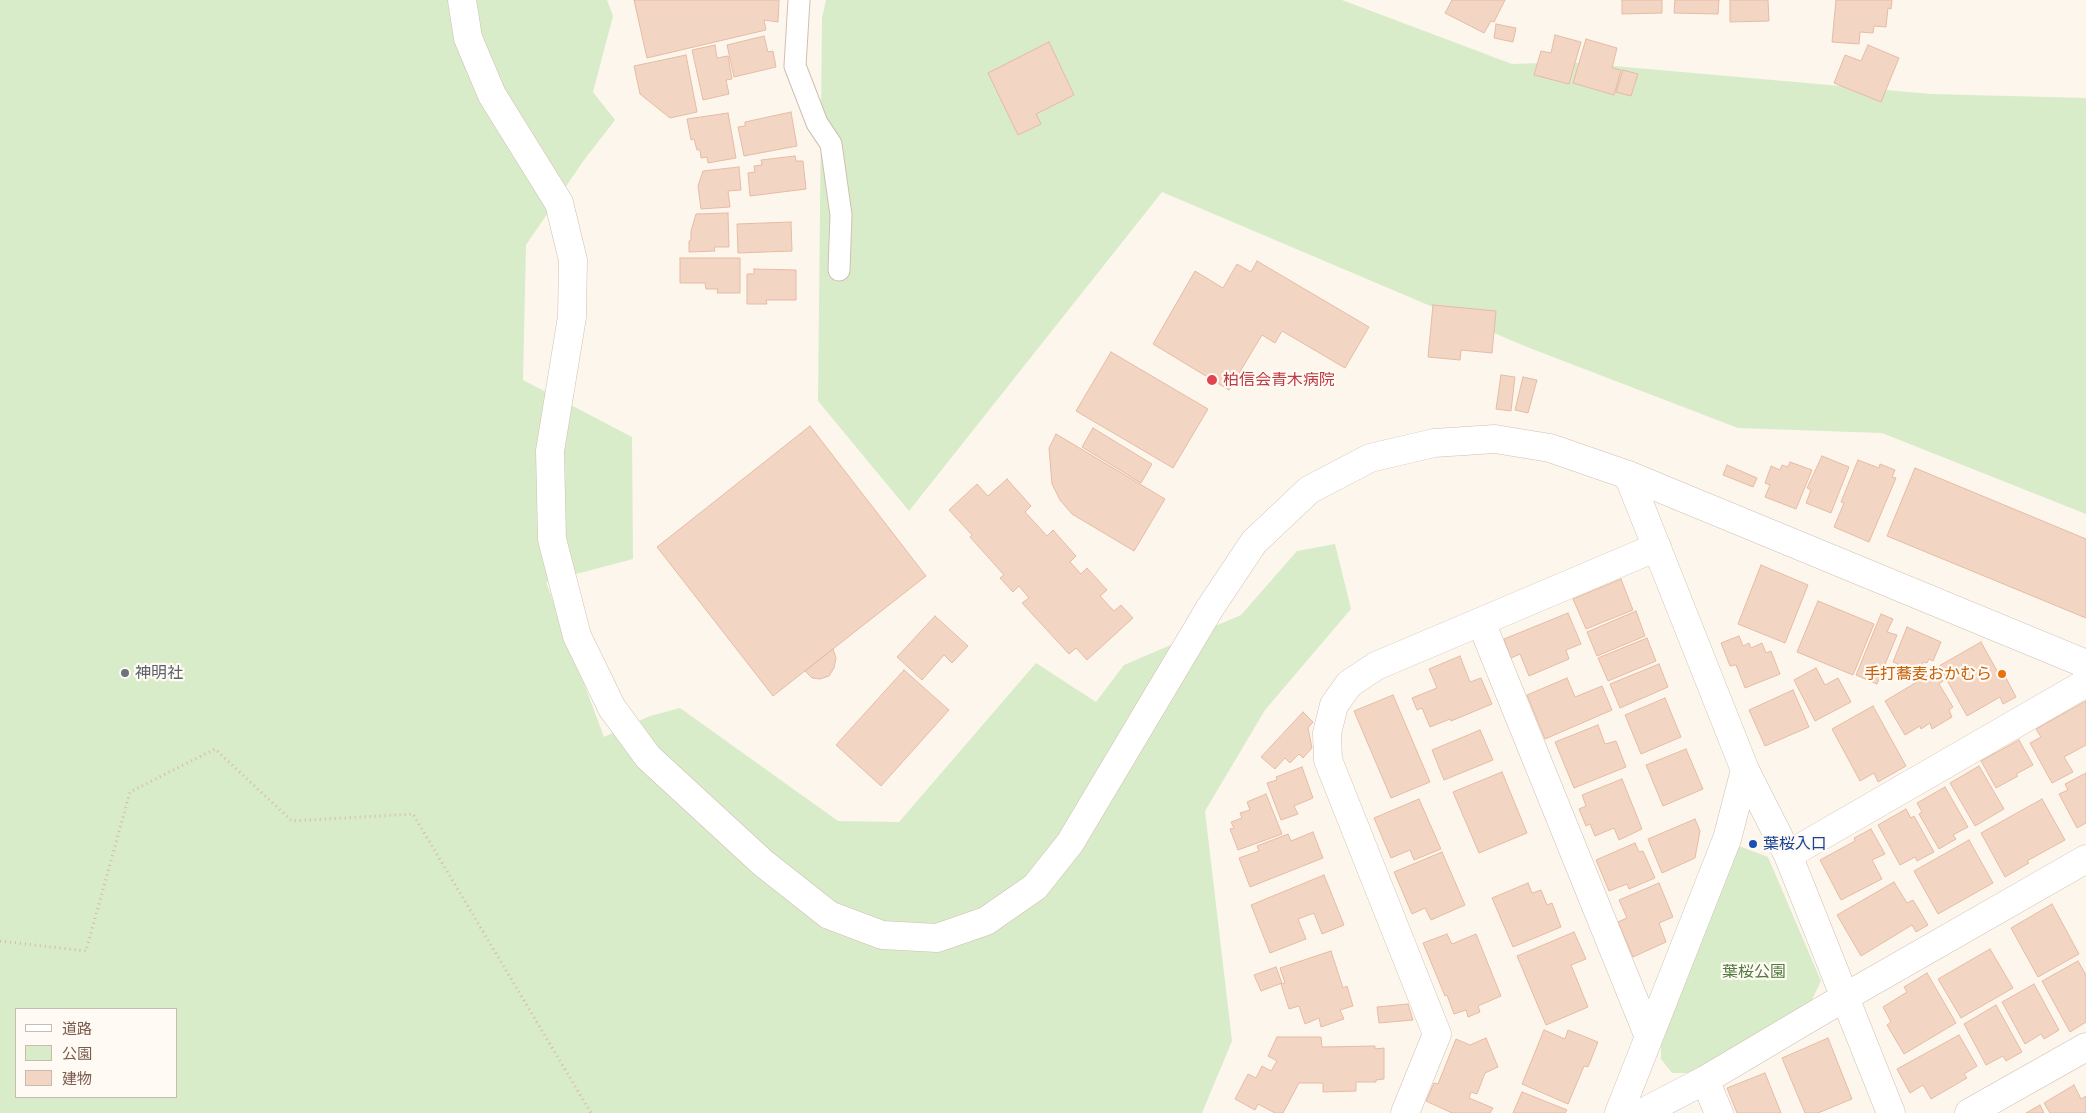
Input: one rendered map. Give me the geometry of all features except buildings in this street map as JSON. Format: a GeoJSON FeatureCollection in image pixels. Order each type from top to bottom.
{"type":"FeatureCollection","features":[{"type":"Feature","properties":{"kind":"street"},"geometry":{"type":"LineString","coordinates":[[462,0],[468,38],[492,95],[559,203],[573,260],[572,317],[550,451],[552,539],[577,636],[612,708],[648,757],[763,863],[828,915],[882,935],[937,938],[986,921],[1035,887],[1070,843],[1210,608],[1254,542],[1309,490],[1370,458],[1434,443],[1495,439],[1550,448],[1628,475],[2086,664]]}},
{"type":"Feature","properties":{"kind":"street"},"geometry":{"type":"LineString","coordinates":[[1628,475],[1745,770],[1788,855],[1891,1113]]}},
{"type":"Feature","properties":{"kind":"street"},"geometry":{"type":"LineString","coordinates":[[1405,1113],[1438,1034],[1328,760],[1327,733],[1334,705],[1350,684],[1376,666],[1657,548]]}},
{"type":"Feature","properties":{"kind":"street"},"geometry":{"type":"LineString","coordinates":[[1481,622],[1649,1037]]}},
{"type":"Feature","properties":{"kind":"street"},"geometry":{"type":"LineString","coordinates":[[1788,855],[2086,683]]}},
{"type":"Feature","properties":{"kind":"street"},"geometry":{"type":"LineString","coordinates":[[1619,1113],[1728,839],[1745,770]]}},
{"type":"Feature","properties":{"kind":"street"},"geometry":{"type":"LineString","coordinates":[[1642,1113],[1705,1080],[1845,997],[2086,859]]}},
{"type":"Feature","properties":{"kind":"street"},"geometry":{"type":"LineString","coordinates":[[1969,1113],[2086,1047]]}},
{"type":"Feature","properties":{"kind":"street"},"geometry":{"type":"LineString","coordinates":[[1705,1080],[1719,1113]]}},
{"type":"Feature","properties":{"kind":"lane"},"geometry":{"type":"LineString","coordinates":[[799,0],[795,66],[817,123],[831,144],[841,215],[839,270]]}},
{"type":"Feature","properties":{"kind":"path"},"geometry":{"type":"LineString","coordinates":[[0,941],[86,951],[130,792],[215,749],[292,821],[413,814],[591,1113]]}},
{"type":"Feature","properties":{"kind":"green space"},"geometry":{"type":"Polygon","coordinates":[[[0,0],[607,0],[613,16],[593,92],[615,120],[584,160],[526,245],[523,380],[632,437],[633,559],[546,582],[604,737],[650,716],[680,708],[838,821],[899,822],[1036,663],[1096,702],[1124,665],[1241,615],[1297,551],[1335,544],[1351,609],[1265,710],[1205,811],[1232,1041],[1202,1113],[0,1113],[0,0]]]}},
{"type":"Feature","properties":{"kind":"green space"},"geometry":{"type":"Polygon","coordinates":[[[826,0],[1342,0],[1512,64],[1569,62],[1931,94],[2086,98],[2086,514],[1882,433],[1738,428],[1527,347],[1162,192],[909,511],[818,401],[822,18],[826,0]]]}},
{"type":"Feature","properties":{"kind":"green space","name":"葉桜公園"},"geometry":{"type":"Polygon","coordinates":[[[1739,846],[1768,857],[1821,981],[1808,1008],[1690,1073],[1672,1073],[1661,1059],[1661,1045],[1739,846]]]}},
{"type":"Feature","properties":{"kind":"place","name":"柏信会青木病院"},"geometry":{"type":"Point","coordinates":[1212,380]}},
{"type":"Feature","properties":{"kind":"place","name":"神明社"},"geometry":{"type":"Point","coordinates":[125,673]}},
{"type":"Feature","properties":{"kind":"place","name":"手打蕎麦おかむら"},"geometry":{"type":"Point","coordinates":[2002,674]}},
{"type":"Feature","properties":{"kind":"place","name":"葉桜入口"},"geometry":{"type":"Point","coordinates":[1753,844]}}]}
